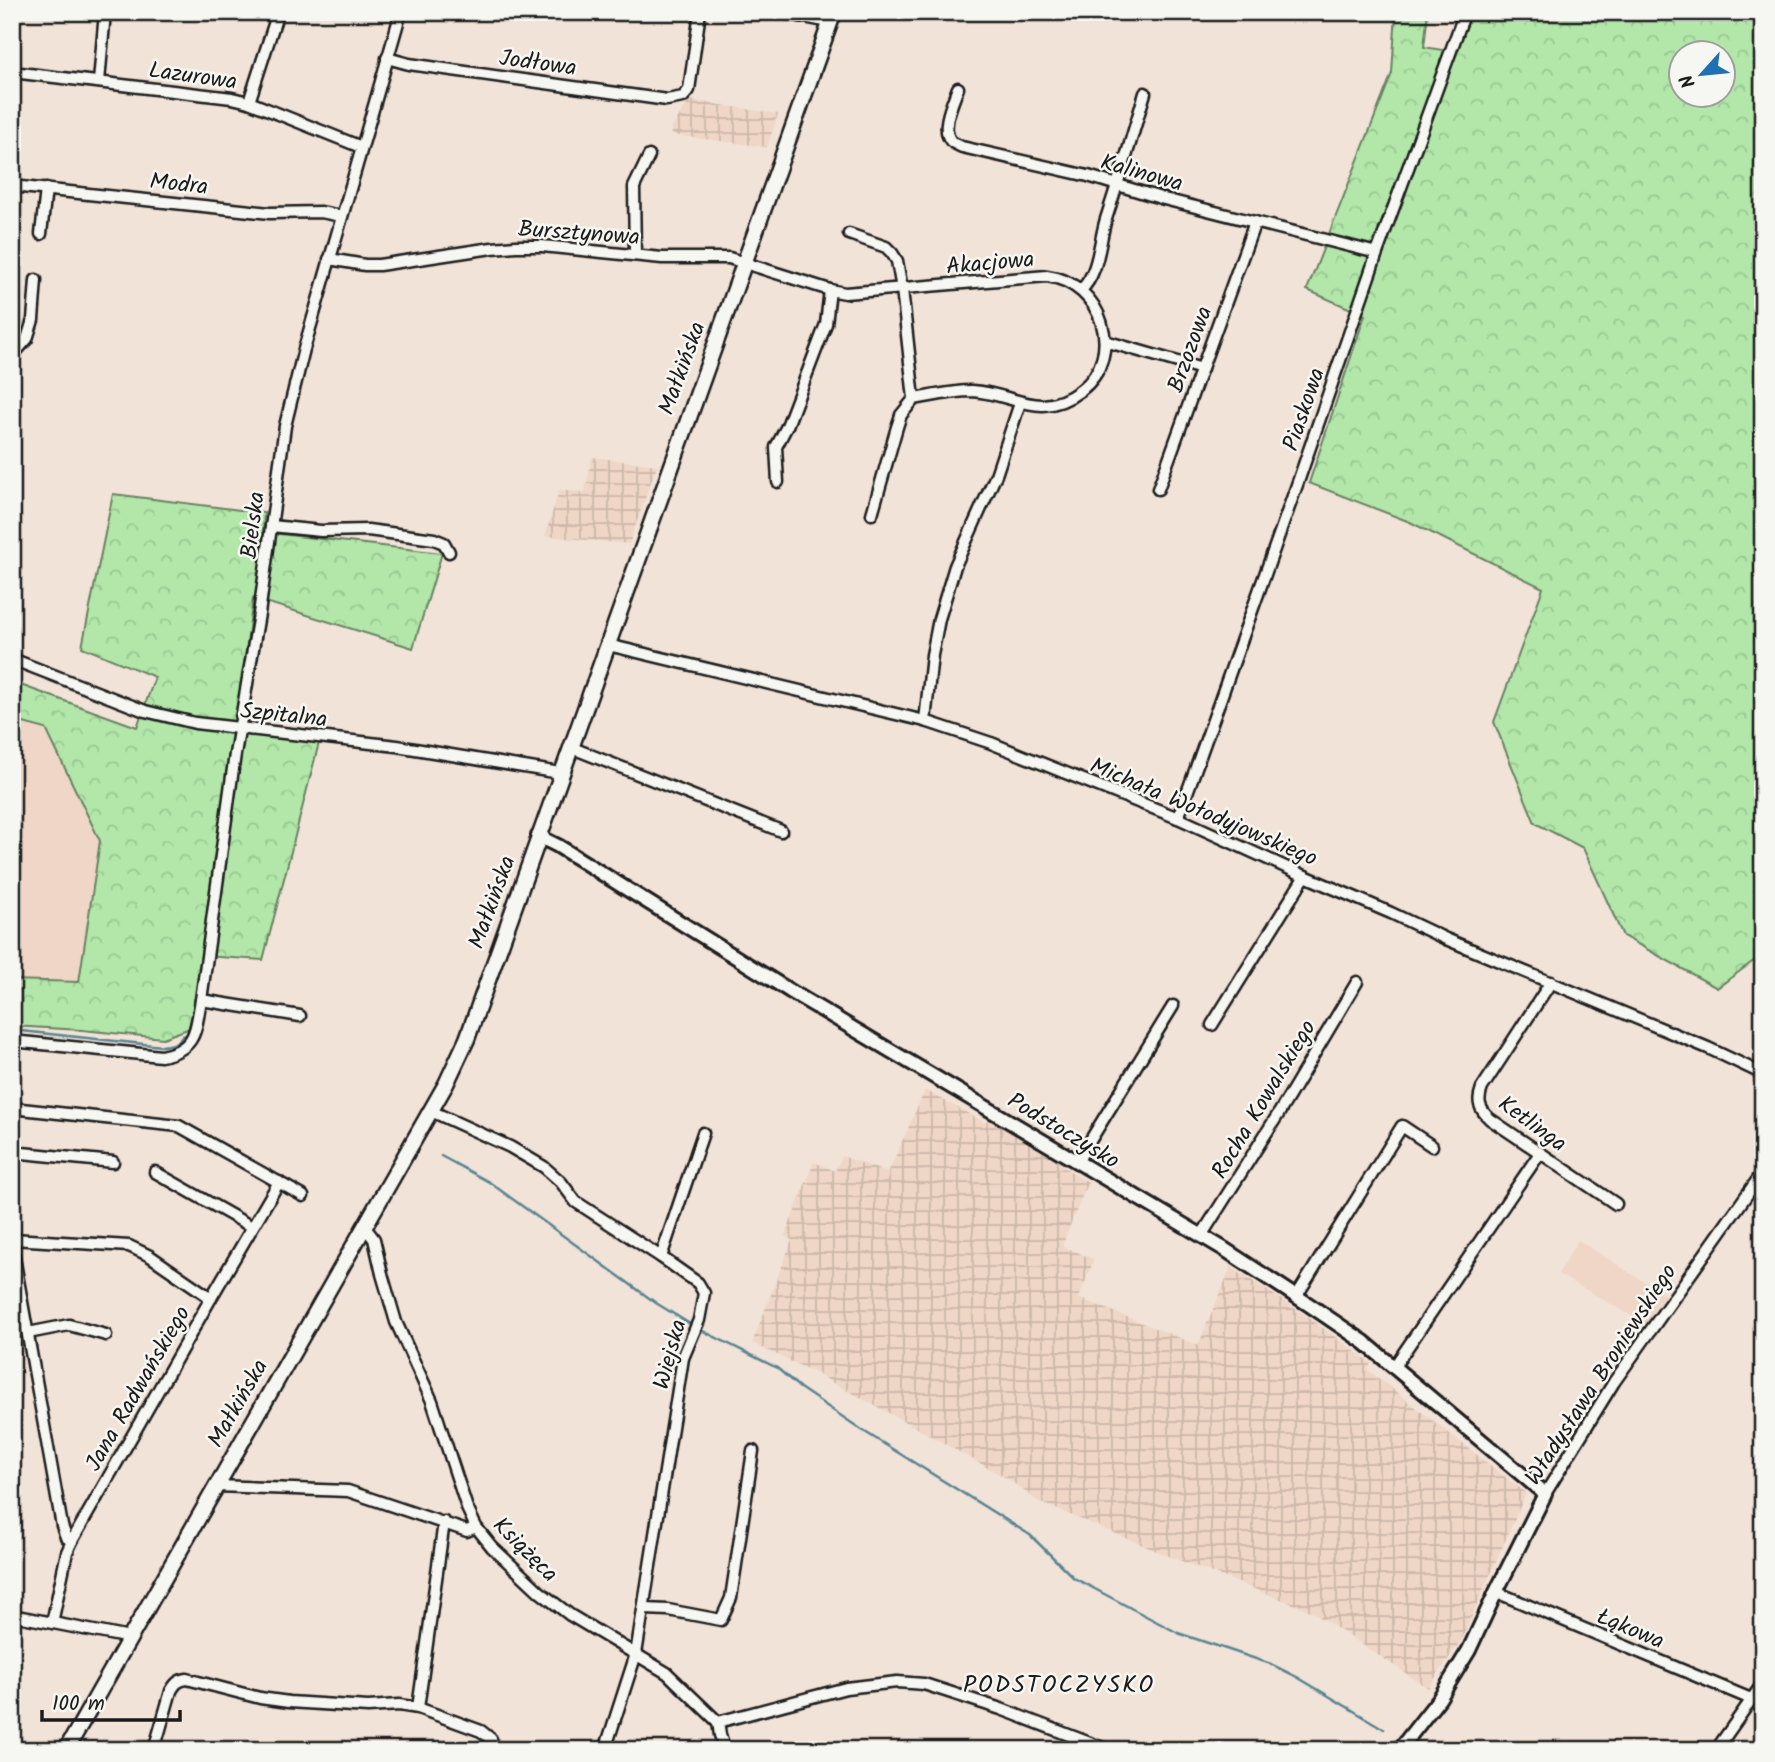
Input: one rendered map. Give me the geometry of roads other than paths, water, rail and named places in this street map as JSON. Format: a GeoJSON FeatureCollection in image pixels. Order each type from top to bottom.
{"type":"FeatureCollection","features":[{"type":"Feature","properties":{"kind":"main road","name":"Małkińska"},"geometry":{"type":"LineString","coordinates":[[66,1750],[431,1111],[467,1039],[832,17]]}},
{"type":"Feature","properties":{"kind":"street"},"geometry":{"type":"LineString","coordinates":[[99,82],[105,12]]}},
{"type":"Feature","properties":{"kind":"street"},"geometry":{"type":"LineString","coordinates":[[249,102],[278,12]]}},
{"type":"Feature","properties":{"kind":"street","name":"Bielska"},"geometry":{"type":"LineString","coordinates":[[12,1041],[161,1056],[183,1049],[195,1035],[239,728],[290,404],[341,216],[401,12]]}},
{"type":"Feature","properties":{"kind":"street","name":"Jodłowa"},"geometry":{"type":"LineString","coordinates":[[387,58],[409,64],[667,100],[683,97],[689,90],[701,12]]}},
{"type":"Feature","properties":{"kind":"street"},"geometry":{"type":"LineString","coordinates":[[777,12],[832,17]]}},
{"type":"Feature","properties":{"kind":"street","name":"Piaskowa"},"geometry":{"type":"LineString","coordinates":[[1178,818],[1465,12]]}},
{"type":"Feature","properties":{"kind":"street","name":"Lazurowa"},"geometry":{"type":"LineString","coordinates":[[12,72],[249,102],[361,147]]}},
{"type":"Feature","properties":{"kind":"street","name":"Kalinowa"},"geometry":{"type":"LineString","coordinates":[[958,88],[947,131],[952,142],[962,147],[1060,169],[1164,199],[1377,253]]}},
{"type":"Feature","properties":{"kind":"street"},"geometry":{"type":"LineString","coordinates":[[872,514],[901,415],[914,399],[973,391],[1020,403],[1051,404],[1079,391],[1098,369],[1105,341],[1104,331],[1098,313],[1081,290],[1091,278],[1105,221],[1145,93]]}},
{"type":"Feature","properties":{"kind":"street"},"geometry":{"type":"LineString","coordinates":[[635,255],[634,187],[649,156]]}},
{"type":"Feature","properties":{"kind":"street","name":"Modra"},"geometry":{"type":"LineString","coordinates":[[12,186],[270,213],[321,212],[341,216]]}},
{"type":"Feature","properties":{"kind":"street"},"geometry":{"type":"LineString","coordinates":[[41,234],[46,189]]}},
{"type":"Feature","properties":{"kind":"street","name":"Brzozowa"},"geometry":{"type":"LineString","coordinates":[[1158,489],[1255,222]]}},
{"type":"Feature","properties":{"kind":"street"},"geometry":{"type":"LineString","coordinates":[[849,234],[881,245],[892,253],[898,265],[914,399]]}},
{"type":"Feature","properties":{"kind":"street","name":"Bursztynowa"},"geometry":{"type":"LineString","coordinates":[[329,259],[379,265],[516,246],[542,246],[662,258],[729,258],[743,262]]}},
{"type":"Feature","properties":{"kind":"street","name":"Akacjowa"},"geometry":{"type":"LineString","coordinates":[[743,262],[830,290],[849,293],[1047,276],[1061,279],[1081,290]]}},
{"type":"Feature","properties":{"kind":"street"},"geometry":{"type":"LineString","coordinates":[[12,356],[27,339],[33,320],[36,279]]}},
{"type":"Feature","properties":{"kind":"street"},"geometry":{"type":"LineString","coordinates":[[778,482],[776,447],[787,426],[826,324],[830,290]]}},
{"type":"Feature","properties":{"kind":"street"},"geometry":{"type":"LineString","coordinates":[[1105,341],[1202,369]]}},
{"type":"Feature","properties":{"kind":"street"},"geometry":{"type":"LineString","coordinates":[[925,721],[927,688],[939,619],[955,566],[996,475],[1020,403]]}},
{"type":"Feature","properties":{"kind":"street"},"geometry":{"type":"LineString","coordinates":[[271,526],[310,530],[368,530],[435,539],[444,543],[449,552]]}},
{"type":"Feature","properties":{"kind":"street","name":"Michała Wołodyjowskiego"},"geometry":{"type":"LineString","coordinates":[[608,645],[925,721],[991,743],[1178,818],[1446,939],[1708,1048],[1763,1074]]}},
{"type":"Feature","properties":{"kind":"street","name":"Szpitalna"},"geometry":{"type":"LineString","coordinates":[[12,659],[145,711],[195,723],[397,746],[561,773]]}},
{"type":"Feature","properties":{"kind":"street"},"geometry":{"type":"LineString","coordinates":[[570,747],[781,831]]}},
{"type":"Feature","properties":{"kind":"street","name":"Podstoczysko"},"geometry":{"type":"LineString","coordinates":[[538,836],[780,985],[1201,1236],[1296,1297],[1364,1342],[1545,1494]]}},
{"type":"Feature","properties":{"kind":"street"},"geometry":{"type":"LineString","coordinates":[[1212,1025],[1305,876]]}},
{"type":"Feature","properties":{"kind":"street","name":"Rocha Kowalskiego"},"geometry":{"type":"LineString","coordinates":[[1201,1236],[1357,982]]}},
{"type":"Feature","properties":{"kind":"street","name":"Ketlinga"},"geometry":{"type":"LineString","coordinates":[[1551,982],[1482,1088],[1479,1105],[1483,1112],[1616,1204]]}},
{"type":"Feature","properties":{"kind":"street"},"geometry":{"type":"LineString","coordinates":[[201,1000],[300,1016]]}},
{"type":"Feature","properties":{"kind":"street"},"geometry":{"type":"LineString","coordinates":[[1077,1162],[1173,1006]]}},
{"type":"Feature","properties":{"kind":"street"},"geometry":{"type":"LineString","coordinates":[[12,1108],[178,1126],[303,1196]]}},
{"type":"Feature","properties":{"kind":"street","name":"Wiejska"},"geometry":{"type":"LineString","coordinates":[[431,1111],[510,1147],[544,1167],[561,1182],[576,1202],[698,1283],[704,1293],[699,1320],[683,1358],[636,1654],[605,1750]]}},
{"type":"Feature","properties":{"kind":"street"},"geometry":{"type":"LineString","coordinates":[[1296,1297],[1402,1126],[1432,1146]]}},
{"type":"Feature","properties":{"kind":"street"},"geometry":{"type":"LineString","coordinates":[[661,1257],[703,1133]]}},
{"type":"Feature","properties":{"kind":"street"},"geometry":{"type":"LineString","coordinates":[[12,1152],[113,1162]]}},
{"type":"Feature","properties":{"kind":"street"},"geometry":{"type":"LineString","coordinates":[[1394,1367],[1540,1153]]}},
{"type":"Feature","properties":{"kind":"street"},"geometry":{"type":"LineString","coordinates":[[155,1172],[252,1227]]}},
{"type":"Feature","properties":{"kind":"street","name":"Władysława Broniewskiego"},"geometry":{"type":"LineString","coordinates":[[1399,1750],[1439,1699],[1469,1650],[1545,1494],[1615,1382],[1763,1172]]}},
{"type":"Feature","properties":{"kind":"street","name":"Jana Radwańskiego"},"geometry":{"type":"LineString","coordinates":[[52,1623],[67,1552],[72,1541],[278,1182]]}},
{"type":"Feature","properties":{"kind":"street","name":"Książęca"},"geometry":{"type":"LineString","coordinates":[[364,1226],[374,1239],[396,1322],[432,1401],[467,1508],[476,1527],[492,1547],[540,1592],[570,1615],[667,1673],[718,1722]]}},
{"type":"Feature","properties":{"kind":"street"},"geometry":{"type":"LineString","coordinates":[[12,1239],[130,1246],[150,1256],[211,1298]]}},
{"type":"Feature","properties":{"kind":"street"},"geometry":{"type":"LineString","coordinates":[[12,1246],[62,1526],[66,1537],[72,1541]]}},
{"type":"Feature","properties":{"kind":"street"},"geometry":{"type":"LineString","coordinates":[[28,1334],[69,1325],[106,1335]]}},
{"type":"Feature","properties":{"kind":"street"},"geometry":{"type":"LineString","coordinates":[[645,1609],[668,1610],[721,1620],[731,1598],[753,1451]]}},
{"type":"Feature","properties":{"kind":"street"},"geometry":{"type":"LineString","coordinates":[[216,1486],[348,1492],[467,1531],[476,1527]]}},
{"type":"Feature","properties":{"kind":"street"},"geometry":{"type":"LineString","coordinates":[[418,1708],[444,1522]]}},
{"type":"Feature","properties":{"kind":"street","name":"Łąkowa"},"geometry":{"type":"LineString","coordinates":[[1496,1592],[1751,1699]]}},
{"type":"Feature","properties":{"kind":"street"},"geometry":{"type":"LineString","coordinates":[[12,1615],[130,1637]]}},
{"type":"Feature","properties":{"kind":"street"},"geometry":{"type":"LineString","coordinates":[[154,1750],[171,1692],[180,1679],[289,1702],[418,1708],[481,1731],[491,1739],[493,1750]]}},
{"type":"Feature","properties":{"kind":"street"},"geometry":{"type":"LineString","coordinates":[[725,1750],[718,1722],[846,1688],[897,1682],[924,1684],[1001,1709],[1108,1750]]}},
{"type":"Feature","properties":{"kind":"street"},"geometry":{"type":"LineString","coordinates":[[1716,1750],[1763,1683]]}},
{"type":"Feature","properties":{"kind":"waterway"},"geometry":{"type":"LineString","coordinates":[[12,1030],[162,1046],[174,1044],[187,1035]]}},
{"type":"Feature","properties":{"kind":"waterway"},"geometry":{"type":"LineString","coordinates":[[441,1156],[489,1182],[656,1303],[690,1324]]}},
{"type":"Feature","properties":{"kind":"waterway"},"geometry":{"type":"LineString","coordinates":[[701,1330],[777,1368],[800,1388],[865,1432],[1030,1535],[1074,1578],[1178,1633],[1271,1664],[1384,1729]]}},
{"type":"Feature","properties":{"kind":"district","name":"PODSTOCZYSKO"},"geometry":{"type":"Point","coordinates":[1059,1684]}}]}
